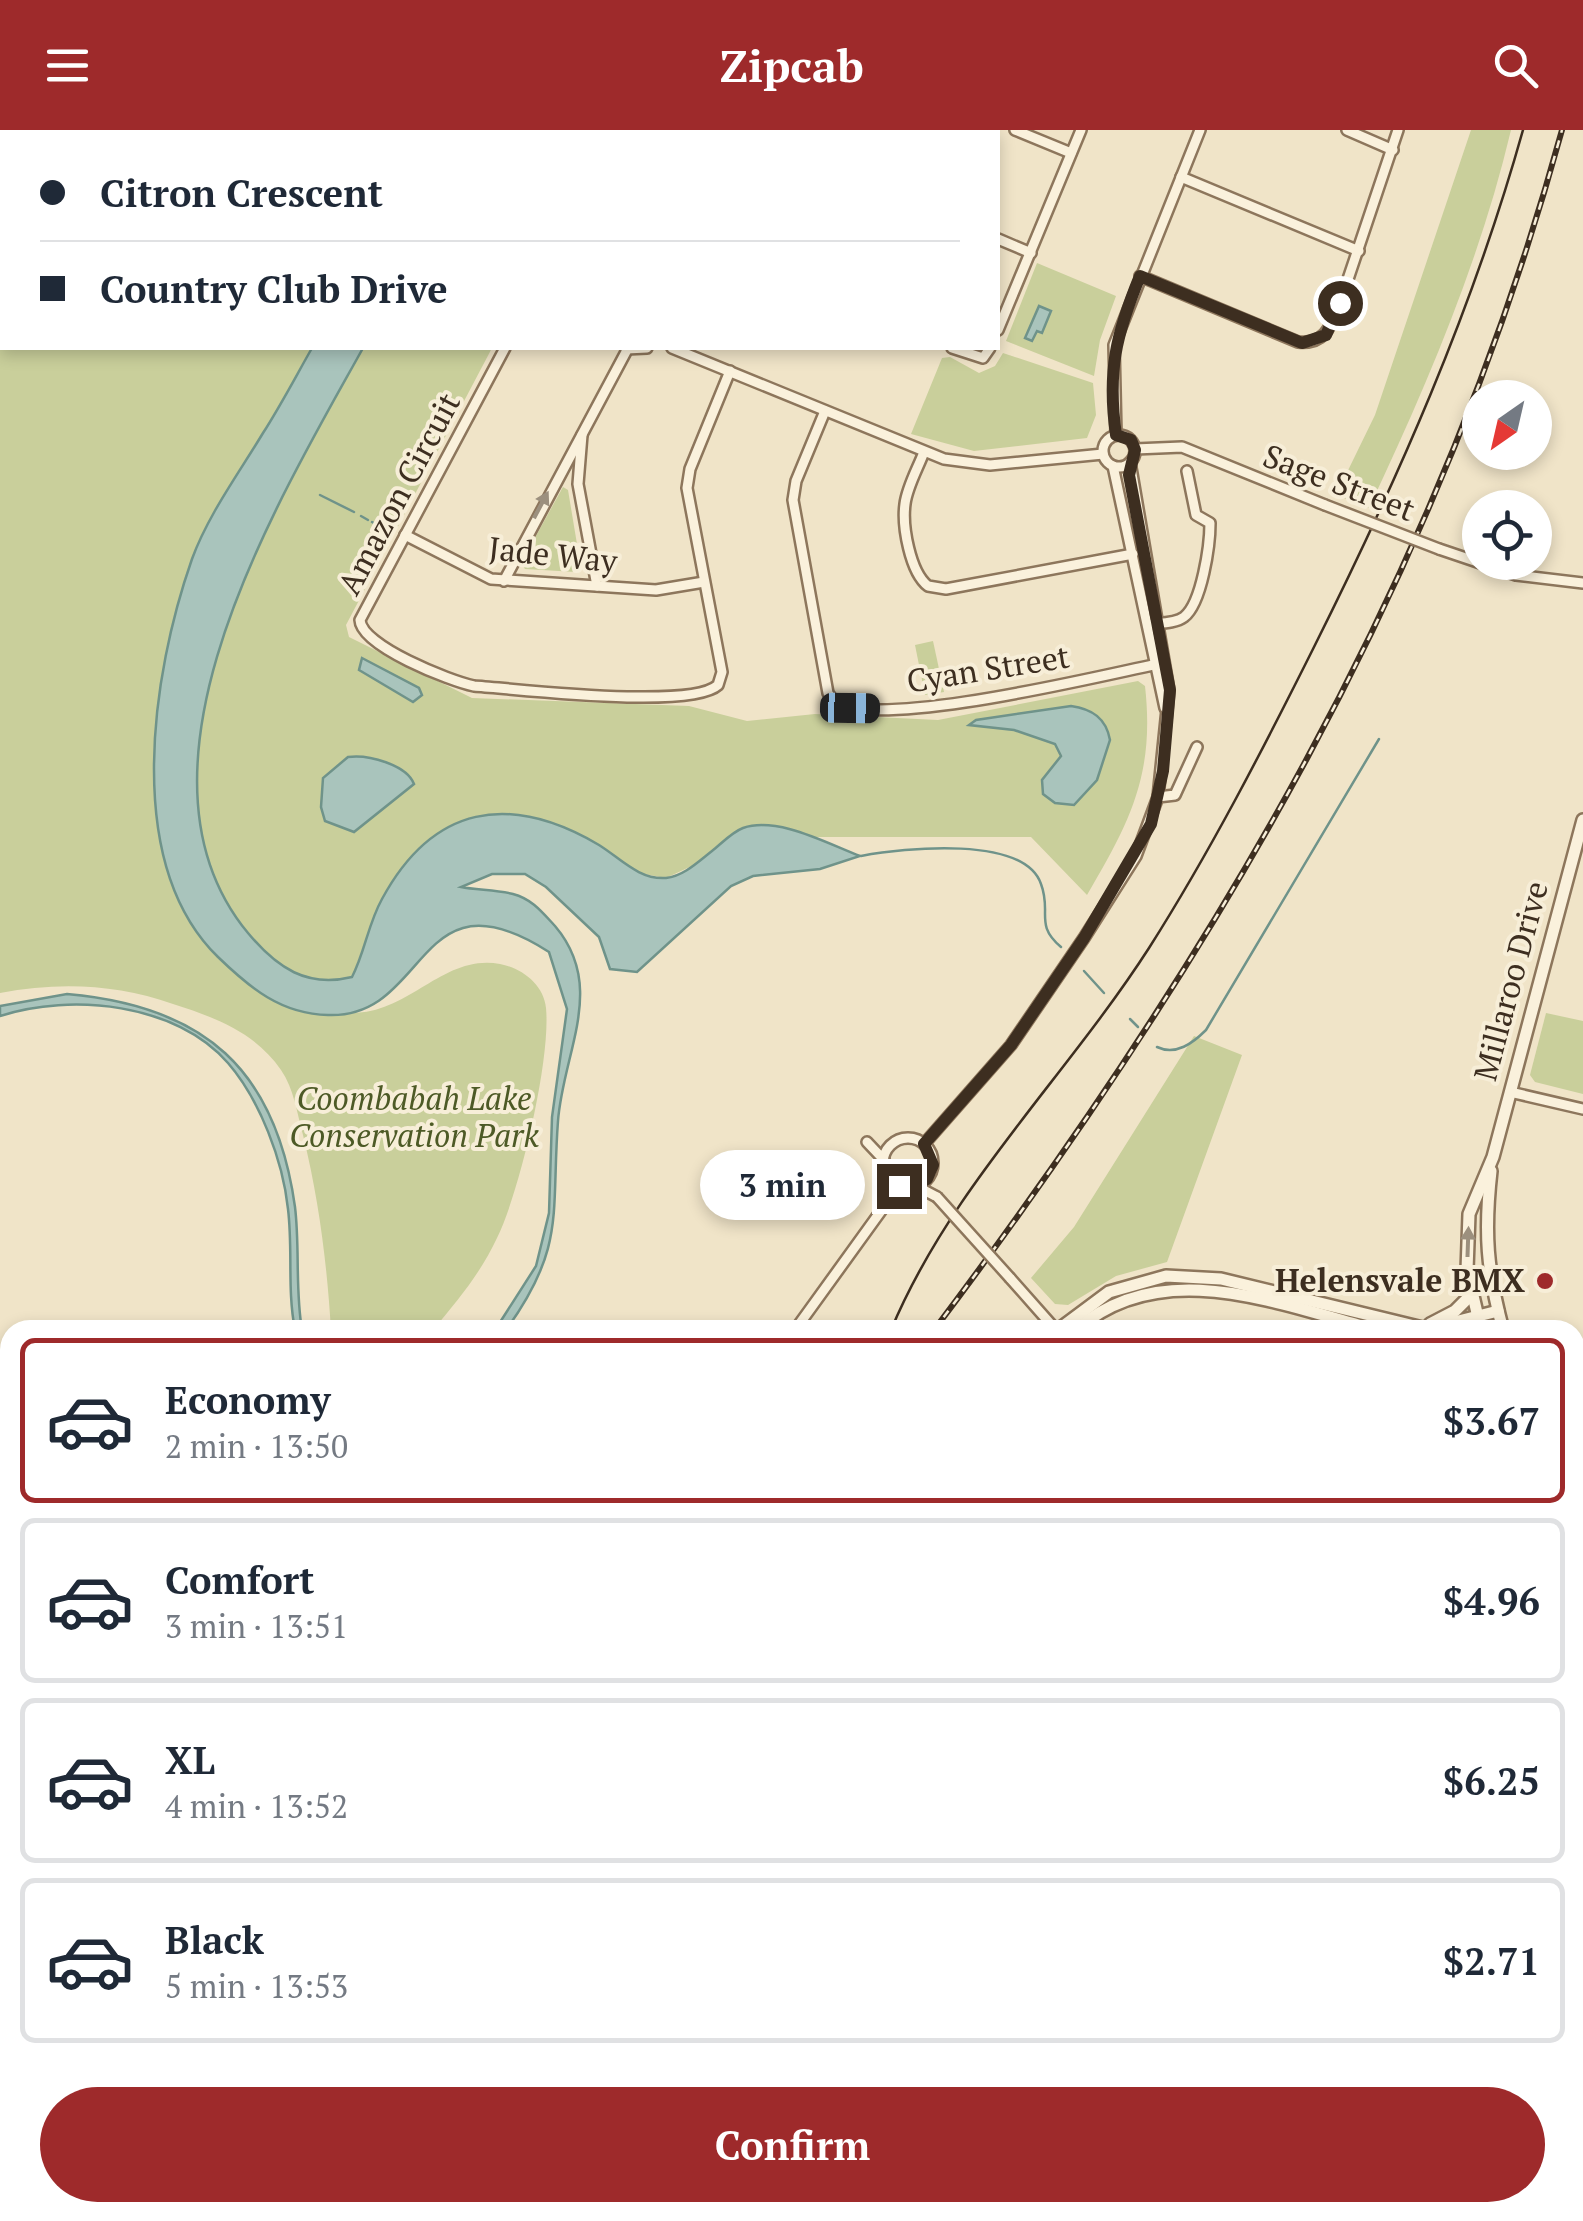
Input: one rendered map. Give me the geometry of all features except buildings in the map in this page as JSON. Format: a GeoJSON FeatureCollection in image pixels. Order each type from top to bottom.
{"type":"FeatureCollection","features":[{"type":"Feature","properties":{"kind":"street"},"geometry":{"type":"LineString","coordinates":[[1015,130],[1071,154]]}},
{"type":"Feature","properties":{"kind":"street"},"geometry":{"type":"LineString","coordinates":[[1000,325],[1081,130]]}},
{"type":"Feature","properties":{"kind":"street"},"geometry":{"type":"LineString","coordinates":[[1116,435],[1114,346],[1200,130]]}},
{"type":"Feature","properties":{"kind":"street"},"geometry":{"type":"LineString","coordinates":[[1346,130],[1392,150]]}},
{"type":"Feature","properties":{"kind":"street"},"geometry":{"type":"LineString","coordinates":[[1140,276],[1307,343],[1328,331],[1398,130]]}},
{"type":"Feature","properties":{"kind":"street"},"geometry":{"type":"LineString","coordinates":[[1182,177],[1359,251]]}},
{"type":"Feature","properties":{"kind":"street"},"geometry":{"type":"LineString","coordinates":[[1000,240],[1031,253]]}},
{"type":"Feature","properties":{"kind":"street","name":"Amazon Circuit"},"geometry":{"type":"LineString","coordinates":[[504,350],[363,613],[360,627],[370,639],[417,664],[474,686],[663,698],[711,691],[722,672],[688,478],[730,372]]}},
{"type":"Feature","properties":{"kind":"street"},"geometry":{"type":"LineString","coordinates":[[504,581],[624,350]]}},
{"type":"Feature","properties":{"kind":"street"},"geometry":{"type":"LineString","coordinates":[[677,350],[924,452],[990,465],[1104,454]]}},
{"type":"Feature","properties":{"kind":"street"},"geometry":{"type":"LineString","coordinates":[[958,350],[983,358],[989,350]]}},
{"type":"Feature","properties":{"kind":"street","name":"Cyan Street"},"geometry":{"type":"LineString","coordinates":[[825,411],[792,500],[828,693],[835,704],[850,708],[920,709],[1153,666]]}},
{"type":"Feature","properties":{"kind":"street"},"geometry":{"type":"LineString","coordinates":[[583,432],[578,484],[597,586]]}},
{"type":"Feature","properties":{"kind":"street"},"geometry":{"type":"LineString","coordinates":[[1116,435],[1131,440],[1135,450],[1130,462],[1153,666],[1167,725]]}},
{"type":"Feature","properties":{"kind":"street"},"geometry":{"type":"LineString","coordinates":[[924,1144],[1011,1045],[1084,938],[1136,856],[1158,797],[1170,690],[1114,466],[1104,454],[1104,444],[1116,435]]}},
{"type":"Feature","properties":{"kind":"street","name":"Sage Street"},"geometry":{"type":"LineString","coordinates":[[1135,450],[1182,447],[1439,549],[1516,575],[1583,583]]}},
{"type":"Feature","properties":{"kind":"street"},"geometry":{"type":"LineString","coordinates":[[924,452],[904,507],[914,562],[928,586],[946,589],[1133,554]]}},
{"type":"Feature","properties":{"kind":"street"},"geometry":{"type":"LineString","coordinates":[[1114,466],[1130,462]]}},
{"type":"Feature","properties":{"kind":"street"},"geometry":{"type":"LineString","coordinates":[[1151,624],[1188,612],[1209,555],[1210,524],[1196,515],[1186,471]]}},
{"type":"Feature","properties":{"kind":"street","name":"Jade Way"},"geometry":{"type":"LineString","coordinates":[[405,535],[481,576],[504,581],[662,590],[704,582]]}},
{"type":"Feature","properties":{"kind":"street"},"geometry":{"type":"LineString","coordinates":[[1158,797],[1175,795],[1197,747]]}},
{"type":"Feature","properties":{"kind":"street","name":"Millaroo Drive"},"geometry":{"type":"LineString","coordinates":[[1500,1320],[1487,1274],[1484,1231],[1493,1157],[1583,820]]}},
{"type":"Feature","properties":{"kind":"street"},"geometry":{"type":"LineString","coordinates":[[1510,1092],[1583,1109]]}},
{"type":"Feature","properties":{"kind":"street"},"geometry":{"type":"LineString","coordinates":[[884,1210],[884,1160],[888,1148],[906,1138],[924,1144],[933,1165],[927,1179],[916,1186]]}},
{"type":"Feature","properties":{"kind":"street"},"geometry":{"type":"LineString","coordinates":[[884,1160],[867,1142],[888,1148]]}},
{"type":"Feature","properties":{"kind":"street","name":"Millaroo Drive"},"geometry":{"type":"LineString","coordinates":[[1479,1320],[1467,1270],[1469,1214],[1493,1157]]}},
{"type":"Feature","properties":{"kind":"street"},"geometry":{"type":"LineString","coordinates":[[887,1176],[899,1186],[916,1186],[937,1197]]}},
{"type":"Feature","properties":{"kind":"street"},"geometry":{"type":"LineString","coordinates":[[927,1179],[937,1197],[1048,1320]]}},
{"type":"Feature","properties":{"kind":"street"},"geometry":{"type":"LineString","coordinates":[[802,1320],[899,1186]]}},
{"type":"Feature","properties":{"kind":"street"},"geometry":{"type":"LineString","coordinates":[[1071,1320],[1109,1292],[1166,1276],[1221,1280],[1389,1320]]}},
{"type":"Feature","properties":{"kind":"street"},"geometry":{"type":"LineString","coordinates":[[1092,1320],[1130,1296],[1182,1287],[1333,1320]]}},
{"type":"Feature","properties":{"kind":"street"},"geometry":{"type":"LineString","coordinates":[[1438,1320],[1456,1312],[1472,1294]]}},
{"type":"Feature","properties":{"kind":"street"},"geometry":{"type":"LineString","coordinates":[[1340,1308],[1366,1320]]}},
{"type":"Feature","properties":{"kind":"street"},"geometry":{"type":"LineString","coordinates":[[1458,1320],[1498,1311]]}},
{"type":"Feature","properties":{"kind":"green space"},"geometry":{"type":"Polygon","coordinates":[[[1471,130],[1511,130],[1484,227],[1450,323],[1369,508],[1336,495],[1375,415],[1471,130]]]}},
{"type":"Feature","properties":{"kind":"green space"},"geometry":{"type":"Polygon","coordinates":[[[1037,263],[1116,296],[1100,340],[1094,376],[1006,341],[1037,263]]]}},
{"type":"Feature","properties":{"kind":"green space","name":"Coombabah Lake Conservation Park"},"geometry":{"type":"Polygon","coordinates":[[[0,350],[311,350],[193,556],[162,687],[193,895],[339,1012],[384,1007],[459,968],[478,963],[516,969],[536,985],[546,1008],[539,1091],[506,1217],[490,1251],[441,1320],[330,1320],[318,1208],[297,1110],[285,1077],[259,1045],[218,1021],[130,992],[66,986],[0,993],[0,350]]]}},
{"type":"Feature","properties":{"kind":"green space"},"geometry":{"type":"Polygon","coordinates":[[[362,350],[491,350],[346,625],[349,637],[472,698],[689,706],[747,721],[815,714],[938,720],[1138,681],[1145,686],[1146,746],[1127,820],[1087,895],[1031,837],[810,837],[775,827],[666,878],[638,873],[599,845],[403,865],[380,901],[352,977],[321,980],[294,972],[270,956],[248,933],[211,867],[197,794],[203,716],[223,636],[254,557],[362,350]]]}},
{"type":"Feature","properties":{"kind":"green space"},"geometry":{"type":"Polygon","coordinates":[[[1003,353],[1093,383],[1096,415],[1087,438],[974,451],[911,434],[942,358],[950,357],[979,373],[995,366],[1003,353]]]}},
{"type":"Feature","properties":{"kind":"green space"},"geometry":{"type":"Polygon","coordinates":[[[563,487],[568,490],[581,568],[576,572],[525,569],[521,563],[563,487]]]}},
{"type":"Feature","properties":{"kind":"green space"},"geometry":{"type":"Polygon","coordinates":[[[933,641],[944,692],[925,695],[915,645],[933,641]]]}},
{"type":"Feature","properties":{"kind":"green space"},"geometry":{"type":"Polygon","coordinates":[[[1546,1013],[1583,1021],[1583,1094],[1535,1082],[1530,1075],[1546,1013]]]}},
{"type":"Feature","properties":{"kind":"green space"},"geometry":{"type":"Polygon","coordinates":[[[1194,1036],[1242,1055],[1167,1262],[1116,1276],[1068,1305],[1055,1304],[1031,1278],[1074,1227],[1194,1036]]]}},
{"type":"Feature","properties":{"kind":"water"},"geometry":{"type":"Polygon","coordinates":[[[1039,306],[1051,311],[1042,333],[1037,331],[1032,341],[1025,338],[1039,306]]]}},
{"type":"Feature","properties":{"kind":"water"},"geometry":{"type":"Polygon","coordinates":[[[311,350],[362,350],[254,557],[223,636],[203,716],[197,794],[211,867],[248,933],[270,956],[307,977],[352,977],[377,909],[402,868],[425,843],[449,827],[476,817],[504,814],[566,828],[638,872],[656,878],[673,877],[685,871],[735,832],[757,825],[787,828],[860,856],[820,869],[753,876],[731,886],[637,972],[610,969],[599,937],[546,887],[525,874],[492,874],[461,887],[513,894],[531,903],[555,926],[570,949],[578,973],[578,1021],[558,1121],[552,1229],[538,1275],[513,1320],[501,1320],[536,1266],[549,1213],[552,1117],[567,1009],[549,952],[505,930],[472,926],[447,935],[387,995],[361,1010],[328,1015],[295,1010],[267,997],[218,957],[188,918],[168,871],[157,820],[154,765],[157,710],[178,605],[192,559],[215,510],[311,350]]]}},
{"type":"Feature","properties":{"kind":"water"},"geometry":{"type":"Polygon","coordinates":[[[362,658],[419,688],[422,695],[413,702],[359,670],[362,658]]]}},
{"type":"Feature","properties":{"kind":"water"},"geometry":{"type":"Polygon","coordinates":[[[1071,706],[1097,716],[1110,740],[1097,780],[1074,805],[1055,803],[1043,794],[1042,780],[1061,756],[1055,744],[1014,730],[969,725],[976,720],[1071,706]]]}},
{"type":"Feature","properties":{"kind":"water"},"geometry":{"type":"Polygon","coordinates":[[[348,757],[386,762],[404,771],[414,784],[354,832],[325,821],[321,807],[323,778],[348,757]]]}},
{"type":"Feature","properties":{"kind":"water"},"geometry":{"type":"Polygon","coordinates":[[[67,994],[115,1001],[158,1013],[194,1030],[225,1053],[251,1082],[271,1117],[285,1159],[295,1207],[301,1320],[294,1320],[289,1224],[281,1171],[260,1113],[228,1063],[180,1027],[121,1008],[58,1005],[0,1016],[0,1006],[67,994]]]}},
{"type":"Feature","properties":{"kind":"waterway"},"geometry":{"type":"LineString","coordinates":[[320,495],[354,512]]}},
{"type":"Feature","properties":{"kind":"waterway"},"geometry":{"type":"LineString","coordinates":[[361,516],[368,520]]}},
{"type":"Feature","properties":{"kind":"waterway"},"geometry":{"type":"LineString","coordinates":[[372,522],[379,526]]}},
{"type":"Feature","properties":{"kind":"waterway"},"geometry":{"type":"LineString","coordinates":[[1157,1047],[1177,1049],[1206,1030],[1379,739]]}},
{"type":"Feature","properties":{"kind":"waterway"},"geometry":{"type":"LineString","coordinates":[[861,856],[932,848],[988,851],[1012,858],[1030,868],[1041,884],[1048,932],[1061,947]]}},
{"type":"Feature","properties":{"kind":"waterway"},"geometry":{"type":"LineString","coordinates":[[1084,971],[1104,993]]}},
{"type":"Feature","properties":{"kind":"waterway"},"geometry":{"type":"LineString","coordinates":[[1130,1019],[1138,1027]]}},
{"type":"Feature","properties":{"kind":"tram line"},"geometry":{"type":"LineString","coordinates":[[896,1320],[916,1278],[977,1181],[1149,948],[1255,763],[1403,459],[1456,330],[1523,130]]}},
{"type":"Feature","properties":{"kind":"railway"},"geometry":{"type":"LineString","coordinates":[[941,1320],[1132,1050],[1222,907],[1306,760],[1383,610],[1451,455],[1511,295],[1562,130]]}},
{"type":"Feature","properties":{"kind":"place","name":"Helensvale BMX"},"geometry":{"type":"Point","coordinates":[1545,1281]}},
{"type":"Feature","properties":{"kind":"route"},"geometry":{"type":"LineString","coordinates":[[899,1186],[921,1184],[931,1174],[931,1152],[924,1144],[1011,1045],[1136,856],[1151,824],[1163,771],[1170,690],[1129,475],[1134,444],[1116,435],[1112,407],[1114,346],[1140,276],[1302,343],[1326,335],[1340,303]]}}]}
